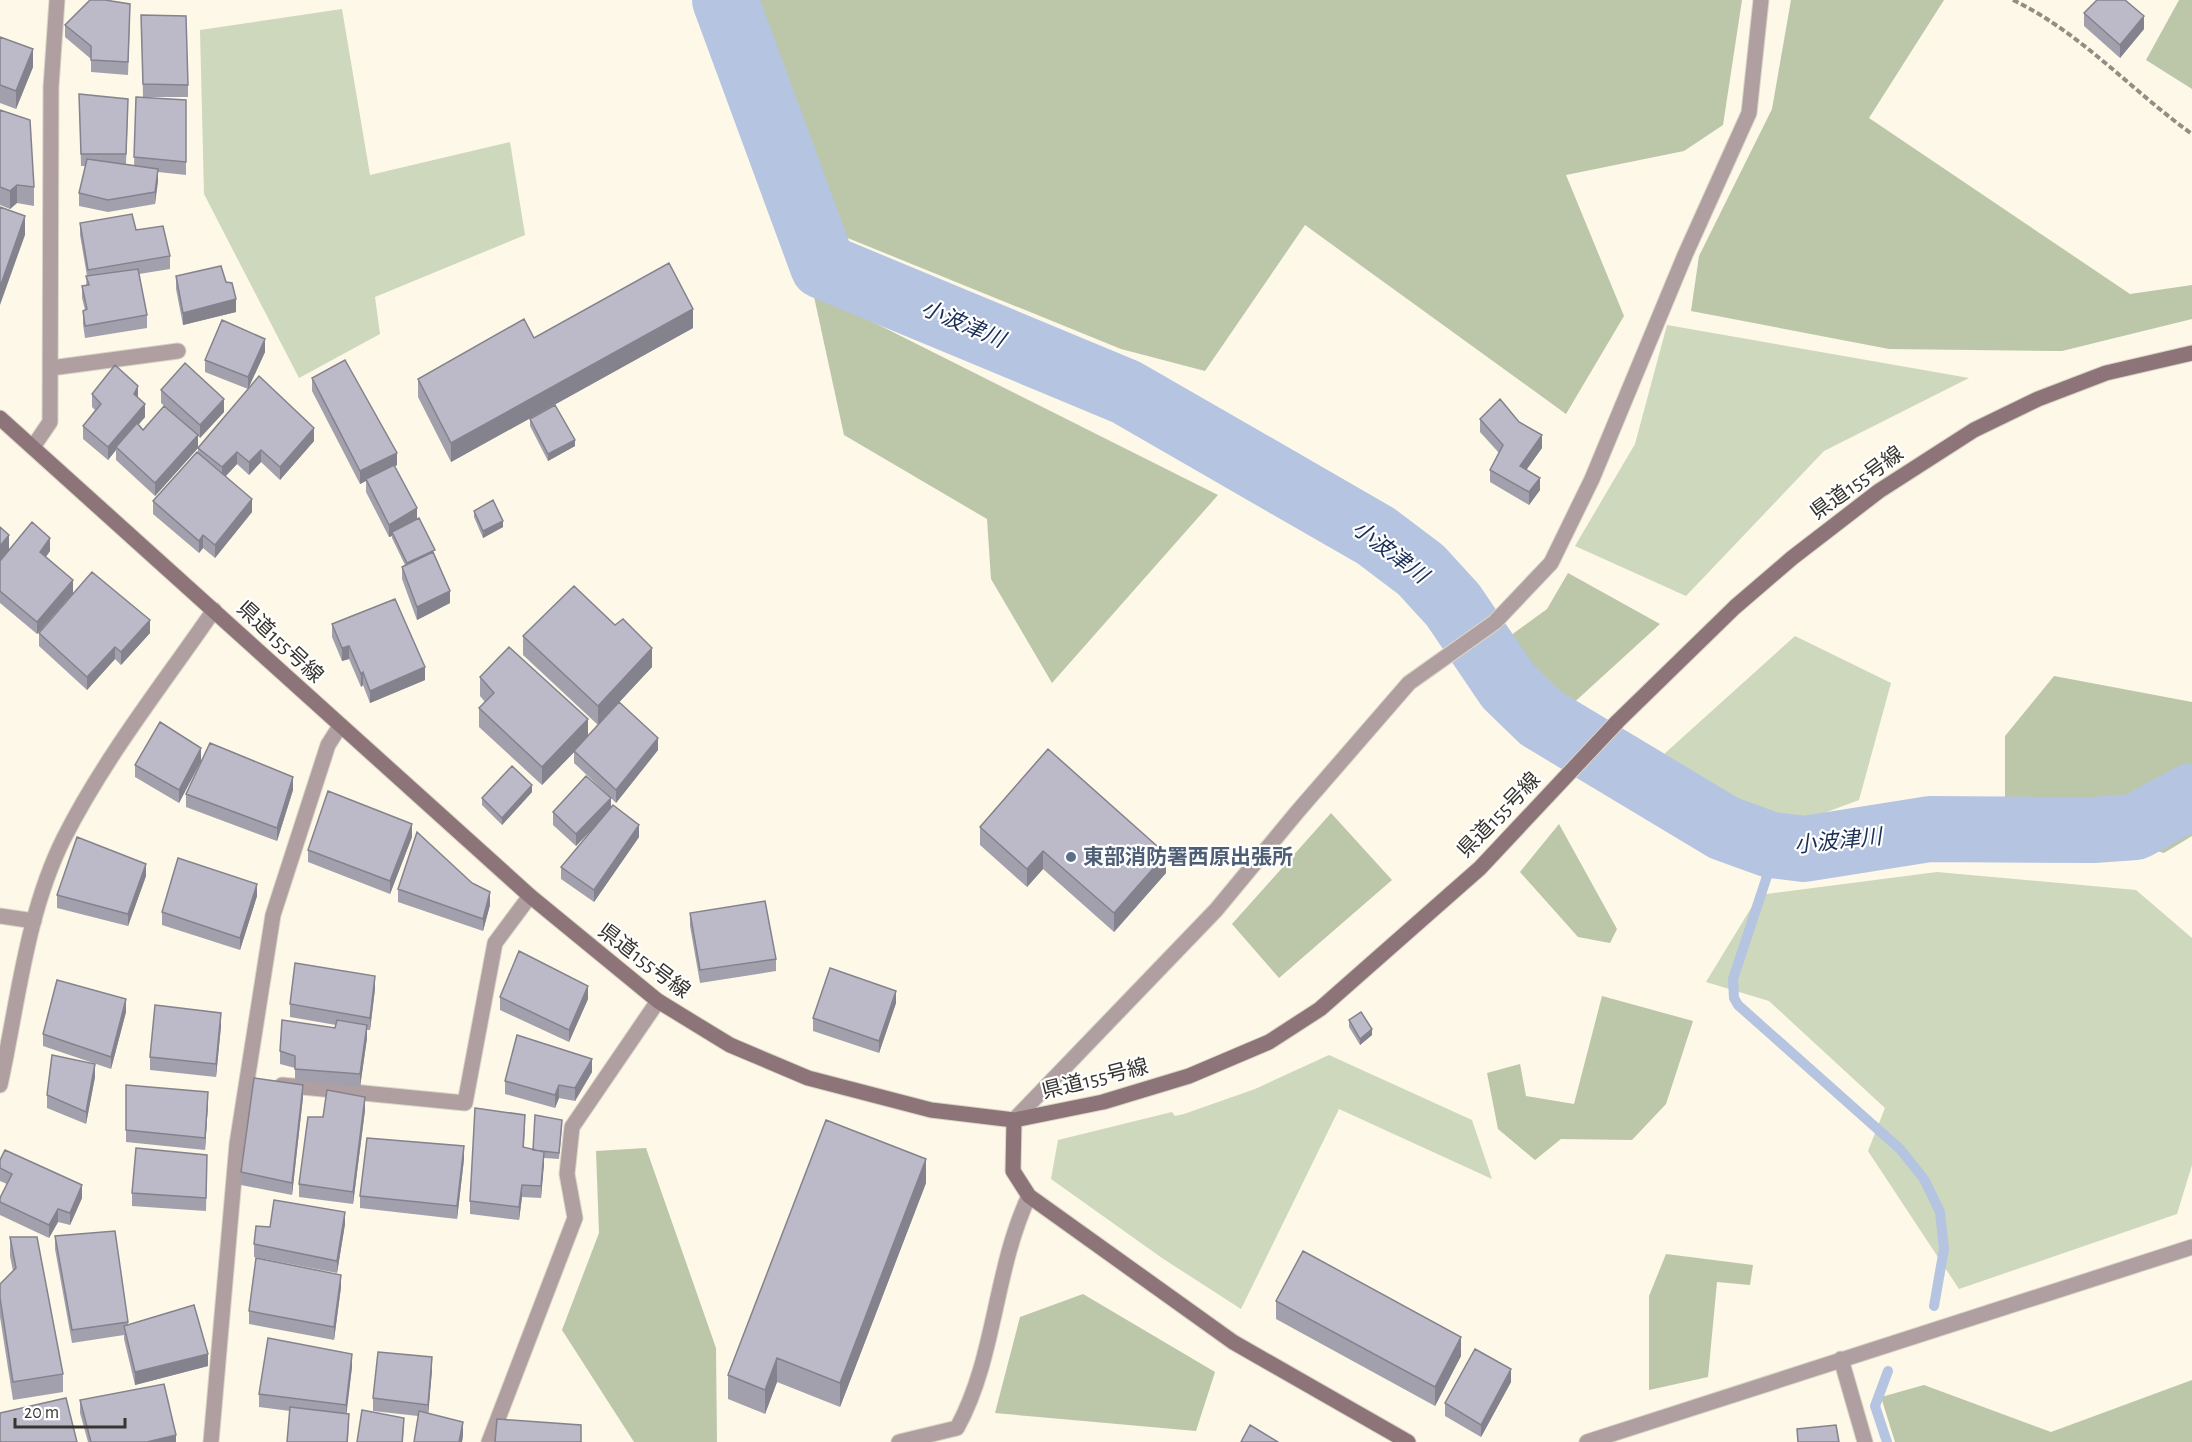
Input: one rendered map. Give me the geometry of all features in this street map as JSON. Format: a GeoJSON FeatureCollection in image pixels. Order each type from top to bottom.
{"type":"FeatureCollection","features":[{"type":"Feature","properties":{"kind":"main road","name":"県道155号線"},"geometry":{"type":"LineString","coordinates":[[0,418],[530,896],[658,1000],[730,1045],[808,1078],[931,1110],[1014,1120],[1103,1102],[1189,1076],[1269,1042],[1320,1009],[1480,868],[1618,721],[1735,608],[1792,558],[1925,459],[1974,430],[2038,399],[2106,373],[2192,353]]}},
{"type":"Feature","properties":{"kind":"main road"},"geometry":{"type":"LineString","coordinates":[[1014,1120],[1013,1171],[1029,1196],[1233,1342],[1408,1442]]}},
{"type":"Feature","properties":{"kind":"street"},"geometry":{"type":"LineString","coordinates":[[33,447],[50,422],[51,87],[57,0]]}},
{"type":"Feature","properties":{"kind":"street"},"geometry":{"type":"LineString","coordinates":[[1014,1120],[1216,910],[1409,683],[1495,622],[1551,563],[1592,479],[1685,255],[1749,113],[1761,0]]}},
{"type":"Feature","properties":{"kind":"street"},"geometry":{"type":"LineString","coordinates":[[51,368],[178,351]]}},
{"type":"Feature","properties":{"kind":"street"},"geometry":{"type":"LineString","coordinates":[[0,1085],[34,921],[64,840],[109,762],[214,610]]}},
{"type":"Feature","properties":{"kind":"street"},"geometry":{"type":"LineString","coordinates":[[211,1442],[237,1144],[258,1083],[273,915],[328,745],[340,726]]}},
{"type":"Feature","properties":{"kind":"street"},"geometry":{"type":"LineString","coordinates":[[258,1083],[465,1103],[495,943],[530,896]]}},
{"type":"Feature","properties":{"kind":"street"},"geometry":{"type":"LineString","coordinates":[[0,916],[34,921]]}},
{"type":"Feature","properties":{"kind":"street"},"geometry":{"type":"LineString","coordinates":[[489,1442],[575,1218],[567,1174],[572,1127],[658,1000]]}},
{"type":"Feature","properties":{"kind":"street"},"geometry":{"type":"LineString","coordinates":[[899,1442],[959,1435],[973,1399],[1016,1225],[1029,1196]]}},
{"type":"Feature","properties":{"kind":"street"},"geometry":{"type":"LineString","coordinates":[[1587,1442],[2192,1247]]}},
{"type":"Feature","properties":{"kind":"street"},"geometry":{"type":"LineString","coordinates":[[1841,1359],[1865,1442]]}},
{"type":"Feature","properties":{"kind":"path"},"geometry":{"type":"LineString","coordinates":[[2013,0],[2046,15],[2158,110],[2192,134]]}},
{"type":"Feature","properties":{"kind":"green space"},"geometry":{"type":"Polygon","coordinates":[[[750,0],[1742,0],[1723,125],[1684,151],[1566,175],[1624,316],[1566,414],[1305,225],[1205,371],[1121,349],[828,230],[750,0]]]}},
{"type":"Feature","properties":{"kind":"green space"},"geometry":{"type":"Polygon","coordinates":[[[1791,0],[1944,0],[1869,118],[2130,294],[2192,285],[2192,319],[2062,351],[1889,349],[1691,311],[1699,256],[1772,109],[1791,0]]]}},
{"type":"Feature","properties":{"kind":"green space"},"geometry":{"type":"Polygon","coordinates":[[[2179,0],[2192,0],[2192,89],[2146,60],[2179,0]]]}},
{"type":"Feature","properties":{"kind":"green space"},"geometry":{"type":"Polygon","coordinates":[[[342,9],[370,175],[510,142],[525,235],[375,297],[380,334],[299,378],[204,194],[200,30],[342,9]]]}},
{"type":"Feature","properties":{"kind":"green space"},"geometry":{"type":"Polygon","coordinates":[[[813,292],[1218,495],[1052,683],[991,579],[987,519],[844,435],[813,292]]]}},
{"type":"Feature","properties":{"kind":"green space"},"geometry":{"type":"Polygon","coordinates":[[[1667,325],[1969,378],[1824,451],[1686,596],[1575,546],[1635,444],[1667,325]]]}},
{"type":"Feature","properties":{"kind":"green space"},"geometry":{"type":"Polygon","coordinates":[[[1568,573],[1660,624],[1534,739],[1462,671],[1547,609],[1568,573]]]}},
{"type":"Feature","properties":{"kind":"green space"},"geometry":{"type":"Polygon","coordinates":[[[1795,636],[1891,683],[1859,800],[1727,849],[1632,783],[1795,636]]]}},
{"type":"Feature","properties":{"kind":"green space"},"geometry":{"type":"Polygon","coordinates":[[[2054,676],[2192,702],[2192,836],[2164,853],[2005,808],[2005,736],[2054,676]]]}},
{"type":"Feature","properties":{"kind":"green space"},"geometry":{"type":"Polygon","coordinates":[[[1331,813],[1392,880],[1279,978],[1232,924],[1331,813]]]}},
{"type":"Feature","properties":{"kind":"green space"},"geometry":{"type":"Polygon","coordinates":[[[1559,824],[1617,929],[1610,943],[1578,937],[1520,872],[1559,824]]]}},
{"type":"Feature","properties":{"kind":"green space"},"geometry":{"type":"Polygon","coordinates":[[[1937,872],[2136,890],[2192,938],[2192,1165],[2177,1214],[1959,1289],[1868,1151],[1885,1108],[1769,1001],[1706,982],[1759,895],[1937,872]]]}},
{"type":"Feature","properties":{"kind":"green space"},"geometry":{"type":"Polygon","coordinates":[[[1602,996],[1693,1021],[1666,1104],[1632,1140],[1561,1139],[1535,1160],[1498,1129],[1487,1073],[1520,1064],[1526,1096],[1574,1104],[1602,996]]]}},
{"type":"Feature","properties":{"kind":"green space"},"geometry":{"type":"Polygon","coordinates":[[[1329,1055],[1472,1120],[1492,1179],[1339,1109],[1241,1309],[1162,1258],[1051,1179],[1058,1140],[1172,1112],[1175,1116],[1184,1114],[1255,1089],[1329,1055]]]}},
{"type":"Feature","properties":{"kind":"green space"},"geometry":{"type":"Polygon","coordinates":[[[646,1148],[716,1348],[717,1442],[634,1442],[562,1330],[599,1233],[596,1151],[646,1148]]]}},
{"type":"Feature","properties":{"kind":"green space"},"geometry":{"type":"Polygon","coordinates":[[[1666,1254],[1753,1265],[1750,1285],[1717,1282],[1708,1377],[1649,1390],[1649,1296],[1666,1254]]]}},
{"type":"Feature","properties":{"kind":"green space"},"geometry":{"type":"Polygon","coordinates":[[[1083,1294],[1215,1372],[1196,1431],[995,1413],[1020,1317],[1083,1294]]]}},
{"type":"Feature","properties":{"kind":"green space"},"geometry":{"type":"Polygon","coordinates":[[[2192,1380],[2192,1442],[1895,1442],[1881,1397],[1924,1385],[2051,1432],[2192,1380]]]}},
{"type":"Feature","properties":{"kind":"building"},"geometry":{"type":"Polygon","coordinates":[[[90,0],[130,4],[128,62],[91,60],[91,46],[65,25],[90,0]]]}},
{"type":"Feature","properties":{"kind":"building"},"geometry":{"type":"Polygon","coordinates":[[[2097,0],[2125,0],[2144,16],[2120,45],[2084,13],[2097,0]]]}},
{"type":"Feature","properties":{"kind":"building"},"geometry":{"type":"Polygon","coordinates":[[[141,15],[186,16],[188,85],[143,84],[141,15]]]}},
{"type":"Feature","properties":{"kind":"building"},"geometry":{"type":"Polygon","coordinates":[[[0,37],[33,49],[16,91],[0,85],[0,37]]]}},
{"type":"Feature","properties":{"kind":"building"},"geometry":{"type":"Polygon","coordinates":[[[79,94],[128,99],[126,154],[81,154],[79,94]]]}},
{"type":"Feature","properties":{"kind":"building"},"geometry":{"type":"Polygon","coordinates":[[[136,97],[186,100],[186,162],[134,157],[136,97]]]}},
{"type":"Feature","properties":{"kind":"building"},"geometry":{"type":"Polygon","coordinates":[[[0,110],[30,120],[34,187],[17,185],[10,191],[0,187],[0,110]]]}},
{"type":"Feature","properties":{"kind":"building"},"geometry":{"type":"Polygon","coordinates":[[[87,159],[158,169],[155,192],[108,200],[79,193],[87,159]]]}},
{"type":"Feature","properties":{"kind":"building"},"geometry":{"type":"Polygon","coordinates":[[[0,207],[25,216],[0,287],[0,207]]]}},
{"type":"Feature","properties":{"kind":"building"},"geometry":{"type":"Polygon","coordinates":[[[132,214],[136,230],[163,226],[170,256],[88,270],[80,223],[132,214]]]}},
{"type":"Feature","properties":{"kind":"building"},"geometry":{"type":"Polygon","coordinates":[[[669,263],[693,309],[451,443],[418,379],[524,319],[534,338],[669,263]]]}},
{"type":"Feature","properties":{"kind":"building"},"geometry":{"type":"Polygon","coordinates":[[[221,266],[226,282],[232,283],[236,299],[183,313],[176,276],[221,266]]]}},
{"type":"Feature","properties":{"kind":"building"},"geometry":{"type":"Polygon","coordinates":[[[138,269],[147,315],[85,326],[83,311],[87,309],[82,286],[89,285],[86,276],[138,269]]]}},
{"type":"Feature","properties":{"kind":"building"},"geometry":{"type":"Polygon","coordinates":[[[222,320],[265,339],[248,377],[205,360],[222,320]]]}},
{"type":"Feature","properties":{"kind":"building"},"geometry":{"type":"Polygon","coordinates":[[[345,360],[397,453],[360,471],[312,378],[345,360]]]}},
{"type":"Feature","properties":{"kind":"building"},"geometry":{"type":"Polygon","coordinates":[[[185,363],[224,399],[200,425],[161,390],[185,363]]]}},
{"type":"Feature","properties":{"kind":"building"},"geometry":{"type":"Polygon","coordinates":[[[115,365],[138,386],[134,394],[145,404],[108,447],[83,426],[101,404],[92,394],[115,365]]]}},
{"type":"Feature","properties":{"kind":"building"},"geometry":{"type":"Polygon","coordinates":[[[259,376],[314,428],[280,467],[261,450],[249,462],[237,452],[222,467],[198,448],[259,376]]]}},
{"type":"Feature","properties":{"kind":"building"},"geometry":{"type":"Polygon","coordinates":[[[1500,399],[1519,422],[1542,435],[1520,466],[1540,478],[1529,492],[1490,470],[1503,445],[1480,419],[1500,399]]]}},
{"type":"Feature","properties":{"kind":"building"},"geometry":{"type":"Polygon","coordinates":[[[555,405],[575,440],[548,454],[530,419],[555,405]]]}},
{"type":"Feature","properties":{"kind":"building"},"geometry":{"type":"Polygon","coordinates":[[[164,406],[198,435],[155,483],[116,447],[137,423],[143,430],[164,406]]]}},
{"type":"Feature","properties":{"kind":"building"},"geometry":{"type":"Polygon","coordinates":[[[197,452],[252,499],[215,545],[203,535],[199,541],[153,501],[197,452]]]}},
{"type":"Feature","properties":{"kind":"building"},"geometry":{"type":"Polygon","coordinates":[[[394,465],[417,508],[389,525],[366,479],[394,465]]]}},
{"type":"Feature","properties":{"kind":"building"},"geometry":{"type":"Polygon","coordinates":[[[493,500],[503,521],[483,531],[474,511],[493,500]]]}},
{"type":"Feature","properties":{"kind":"building"},"geometry":{"type":"Polygon","coordinates":[[[419,518],[435,550],[407,563],[392,532],[419,518]]]}},
{"type":"Feature","properties":{"kind":"building"},"geometry":{"type":"Polygon","coordinates":[[[32,522],[50,538],[40,552],[73,580],[37,622],[0,591],[0,561],[32,522]]]}},
{"type":"Feature","properties":{"kind":"building"},"geometry":{"type":"Polygon","coordinates":[[[0,527],[9,535],[0,546],[0,527]]]}},
{"type":"Feature","properties":{"kind":"building"},"geometry":{"type":"Polygon","coordinates":[[[433,552],[450,591],[417,607],[402,567],[433,552]]]}},
{"type":"Feature","properties":{"kind":"building"},"geometry":{"type":"Polygon","coordinates":[[[92,572],[150,620],[121,652],[115,647],[87,677],[39,633],[92,572]]]}},
{"type":"Feature","properties":{"kind":"building"},"geometry":{"type":"Polygon","coordinates":[[[574,586],[615,625],[623,619],[652,648],[598,706],[523,636],[574,586]]]}},
{"type":"Feature","properties":{"kind":"building"},"geometry":{"type":"Polygon","coordinates":[[[395,599],[425,667],[370,691],[349,646],[342,648],[332,624],[395,599]]]}},
{"type":"Feature","properties":{"kind":"building"},"geometry":{"type":"Polygon","coordinates":[[[509,647],[588,719],[542,767],[479,708],[494,693],[480,677],[509,647]]]}},
{"type":"Feature","properties":{"kind":"building"},"geometry":{"type":"Polygon","coordinates":[[[619,702],[658,738],[616,790],[574,751],[619,702]]]}},
{"type":"Feature","properties":{"kind":"building"},"geometry":{"type":"Polygon","coordinates":[[[160,722],[201,748],[179,790],[135,765],[160,722]]]}},
{"type":"Feature","properties":{"kind":"building"},"geometry":{"type":"Polygon","coordinates":[[[210,743],[293,777],[277,828],[186,794],[210,743]]]}},
{"type":"Feature","properties":{"kind":"building","name":"東部消防署西原出張所"},"geometry":{"type":"Polygon","coordinates":[[[1048,749],[1166,854],[1114,913],[1043,851],[1027,869],[980,827],[1048,749]]]}},
{"type":"Feature","properties":{"kind":"building"},"geometry":{"type":"Polygon","coordinates":[[[512,766],[532,785],[502,818],[482,798],[512,766]]]}},
{"type":"Feature","properties":{"kind":"building"},"geometry":{"type":"Polygon","coordinates":[[[586,776],[611,798],[576,834],[553,812],[586,776]]]}},
{"type":"Feature","properties":{"kind":"building"},"geometry":{"type":"Polygon","coordinates":[[[328,791],[412,824],[390,881],[308,850],[328,791]]]}},
{"type":"Feature","properties":{"kind":"building"},"geometry":{"type":"Polygon","coordinates":[[[613,805],[639,825],[594,890],[561,867],[613,805]]]}},
{"type":"Feature","properties":{"kind":"building"},"geometry":{"type":"Polygon","coordinates":[[[417,832],[472,883],[490,892],[483,919],[398,889],[417,832]]]}},
{"type":"Feature","properties":{"kind":"building"},"geometry":{"type":"Polygon","coordinates":[[[77,837],[146,864],[128,914],[57,895],[77,837]]]}},
{"type":"Feature","properties":{"kind":"building"},"geometry":{"type":"Polygon","coordinates":[[[178,858],[257,884],[240,938],[162,912],[178,858]]]}},
{"type":"Feature","properties":{"kind":"building"},"geometry":{"type":"Polygon","coordinates":[[[765,901],[776,959],[700,970],[690,913],[765,901]]]}},
{"type":"Feature","properties":{"kind":"building"},"geometry":{"type":"Polygon","coordinates":[[[519,951],[588,986],[569,1030],[500,997],[519,951]]]}},
{"type":"Feature","properties":{"kind":"building"},"geometry":{"type":"Polygon","coordinates":[[[295,963],[375,976],[370,1018],[290,1004],[295,963]]]}},
{"type":"Feature","properties":{"kind":"building"},"geometry":{"type":"Polygon","coordinates":[[[830,968],[896,991],[879,1041],[813,1018],[830,968]]]}},
{"type":"Feature","properties":{"kind":"building"},"geometry":{"type":"Polygon","coordinates":[[[57,980],[126,999],[111,1057],[43,1034],[57,980]]]}},
{"type":"Feature","properties":{"kind":"building"},"geometry":{"type":"Polygon","coordinates":[[[155,1005],[221,1013],[216,1064],[150,1057],[155,1005]]]}},
{"type":"Feature","properties":{"kind":"building"},"geometry":{"type":"Polygon","coordinates":[[[1361,1012],[1372,1029],[1360,1039],[1349,1020],[1361,1012]]]}},
{"type":"Feature","properties":{"kind":"building"},"geometry":{"type":"Polygon","coordinates":[[[282,1020],[335,1028],[337,1020],[367,1025],[360,1074],[295,1069],[295,1056],[280,1051],[282,1020]]]}},
{"type":"Feature","properties":{"kind":"building"},"geometry":{"type":"Polygon","coordinates":[[[517,1035],[592,1059],[575,1088],[559,1085],[555,1095],[505,1081],[517,1035]]]}},
{"type":"Feature","properties":{"kind":"building"},"geometry":{"type":"Polygon","coordinates":[[[52,1055],[95,1064],[86,1112],[47,1095],[52,1055]]]}},
{"type":"Feature","properties":{"kind":"building"},"geometry":{"type":"Polygon","coordinates":[[[254,1078],[303,1085],[292,1183],[241,1172],[254,1078]]]}},
{"type":"Feature","properties":{"kind":"building"},"geometry":{"type":"Polygon","coordinates":[[[126,1085],[208,1092],[205,1138],[126,1130],[126,1085]]]}},
{"type":"Feature","properties":{"kind":"building"},"geometry":{"type":"Polygon","coordinates":[[[327,1090],[365,1097],[353,1192],[299,1184],[308,1117],[323,1117],[327,1090]]]}},
{"type":"Feature","properties":{"kind":"building"},"geometry":{"type":"Polygon","coordinates":[[[475,1108],[525,1115],[523,1147],[544,1152],[541,1186],[522,1185],[519,1207],[470,1201],[475,1108]]]}},
{"type":"Feature","properties":{"kind":"building"},"geometry":{"type":"Polygon","coordinates":[[[535,1115],[562,1120],[559,1153],[533,1150],[535,1115]]]}},
{"type":"Feature","properties":{"kind":"building"},"geometry":{"type":"Polygon","coordinates":[[[826,1120],[926,1159],[840,1383],[777,1358],[765,1390],[728,1375],[826,1120]]]}},
{"type":"Feature","properties":{"kind":"building"},"geometry":{"type":"Polygon","coordinates":[[[367,1138],[464,1146],[457,1206],[360,1196],[367,1138]]]}},
{"type":"Feature","properties":{"kind":"building"},"geometry":{"type":"Polygon","coordinates":[[[136,1148],[207,1155],[206,1198],[132,1193],[136,1148]]]}},
{"type":"Feature","properties":{"kind":"building"},"geometry":{"type":"Polygon","coordinates":[[[5,1150],[82,1185],[70,1213],[58,1209],[49,1225],[0,1202],[12,1174],[0,1168],[0,1160],[5,1150]]]}},
{"type":"Feature","properties":{"kind":"building"},"geometry":{"type":"Polygon","coordinates":[[[274,1200],[345,1212],[337,1261],[254,1244],[256,1226],[270,1227],[274,1200]]]}},
{"type":"Feature","properties":{"kind":"building"},"geometry":{"type":"Polygon","coordinates":[[[115,1231],[128,1322],[72,1330],[55,1236],[115,1231]]]}},
{"type":"Feature","properties":{"kind":"building"},"geometry":{"type":"Polygon","coordinates":[[[10,1237],[37,1237],[63,1374],[13,1382],[0,1298],[0,1284],[16,1268],[10,1237]]]}},
{"type":"Feature","properties":{"kind":"building"},"geometry":{"type":"Polygon","coordinates":[[[1303,1251],[1461,1337],[1435,1387],[1276,1301],[1303,1251]]]}},
{"type":"Feature","properties":{"kind":"building"},"geometry":{"type":"Polygon","coordinates":[[[256,1258],[341,1275],[334,1327],[249,1311],[256,1258]]]}},
{"type":"Feature","properties":{"kind":"building"},"geometry":{"type":"Polygon","coordinates":[[[194,1305],[208,1354],[135,1372],[124,1326],[194,1305]]]}},
{"type":"Feature","properties":{"kind":"building"},"geometry":{"type":"Polygon","coordinates":[[[268,1338],[352,1354],[346,1405],[259,1394],[268,1338]]]}},
{"type":"Feature","properties":{"kind":"building"},"geometry":{"type":"Polygon","coordinates":[[[1475,1349],[1511,1369],[1481,1425],[1445,1403],[1475,1349]]]}},
{"type":"Feature","properties":{"kind":"building"},"geometry":{"type":"Polygon","coordinates":[[[378,1352],[432,1357],[428,1405],[373,1398],[378,1352]]]}},
{"type":"Feature","properties":{"kind":"building"},"geometry":{"type":"Polygon","coordinates":[[[164,1384],[176,1435],[147,1442],[91,1442],[80,1400],[164,1384]]]}},
{"type":"Feature","properties":{"kind":"building"},"geometry":{"type":"Polygon","coordinates":[[[66,1398],[77,1442],[0,1442],[0,1413],[66,1398]]]}},
{"type":"Feature","properties":{"kind":"building"},"geometry":{"type":"Polygon","coordinates":[[[290,1407],[349,1414],[347,1442],[287,1442],[290,1407]]]}},
{"type":"Feature","properties":{"kind":"building"},"geometry":{"type":"Polygon","coordinates":[[[362,1410],[404,1418],[402,1442],[357,1442],[362,1410]]]}},
{"type":"Feature","properties":{"kind":"building"},"geometry":{"type":"Polygon","coordinates":[[[419,1411],[463,1422],[459,1442],[414,1442],[419,1411]]]}},
{"type":"Feature","properties":{"kind":"building"},"geometry":{"type":"Polygon","coordinates":[[[497,1419],[581,1425],[581,1442],[495,1442],[497,1419]]]}},
{"type":"Feature","properties":{"kind":"building"},"geometry":{"type":"Polygon","coordinates":[[[1250,1425],[1278,1442],[1241,1442],[1250,1425]]]}},
{"type":"Feature","properties":{"kind":"building"},"geometry":{"type":"Polygon","coordinates":[[[1836,1425],[1839,1442],[1798,1442],[1797,1429],[1836,1425]]]}},
{"type":"Feature","properties":{"kind":"waterway","name":"小波津川"},"geometry":{"type":"LineString","coordinates":[[725,0],[823,266],[1126,392],[1376,536],[1421,570],[1453,605],[1508,686],[1541,718],[1724,828],[1771,845],[1804,849],[1930,829],[2093,830],[2135,827],[2192,796]]}},
{"type":"Feature","properties":{"kind":"waterway"},"geometry":{"type":"LineString","coordinates":[[1777,846],[1733,979],[1734,998],[1738,1005],[1900,1149],[1924,1179],[1940,1212],[1944,1249],[1934,1306]]}},
{"type":"Feature","properties":{"kind":"waterway"},"geometry":{"type":"LineString","coordinates":[[1887,1442],[1875,1406],[1888,1371]]}},
{"type":"Feature","properties":{"kind":"place","name":"東部消防署西原出張所"},"geometry":{"type":"Point","coordinates":[1071,857]}}]}
